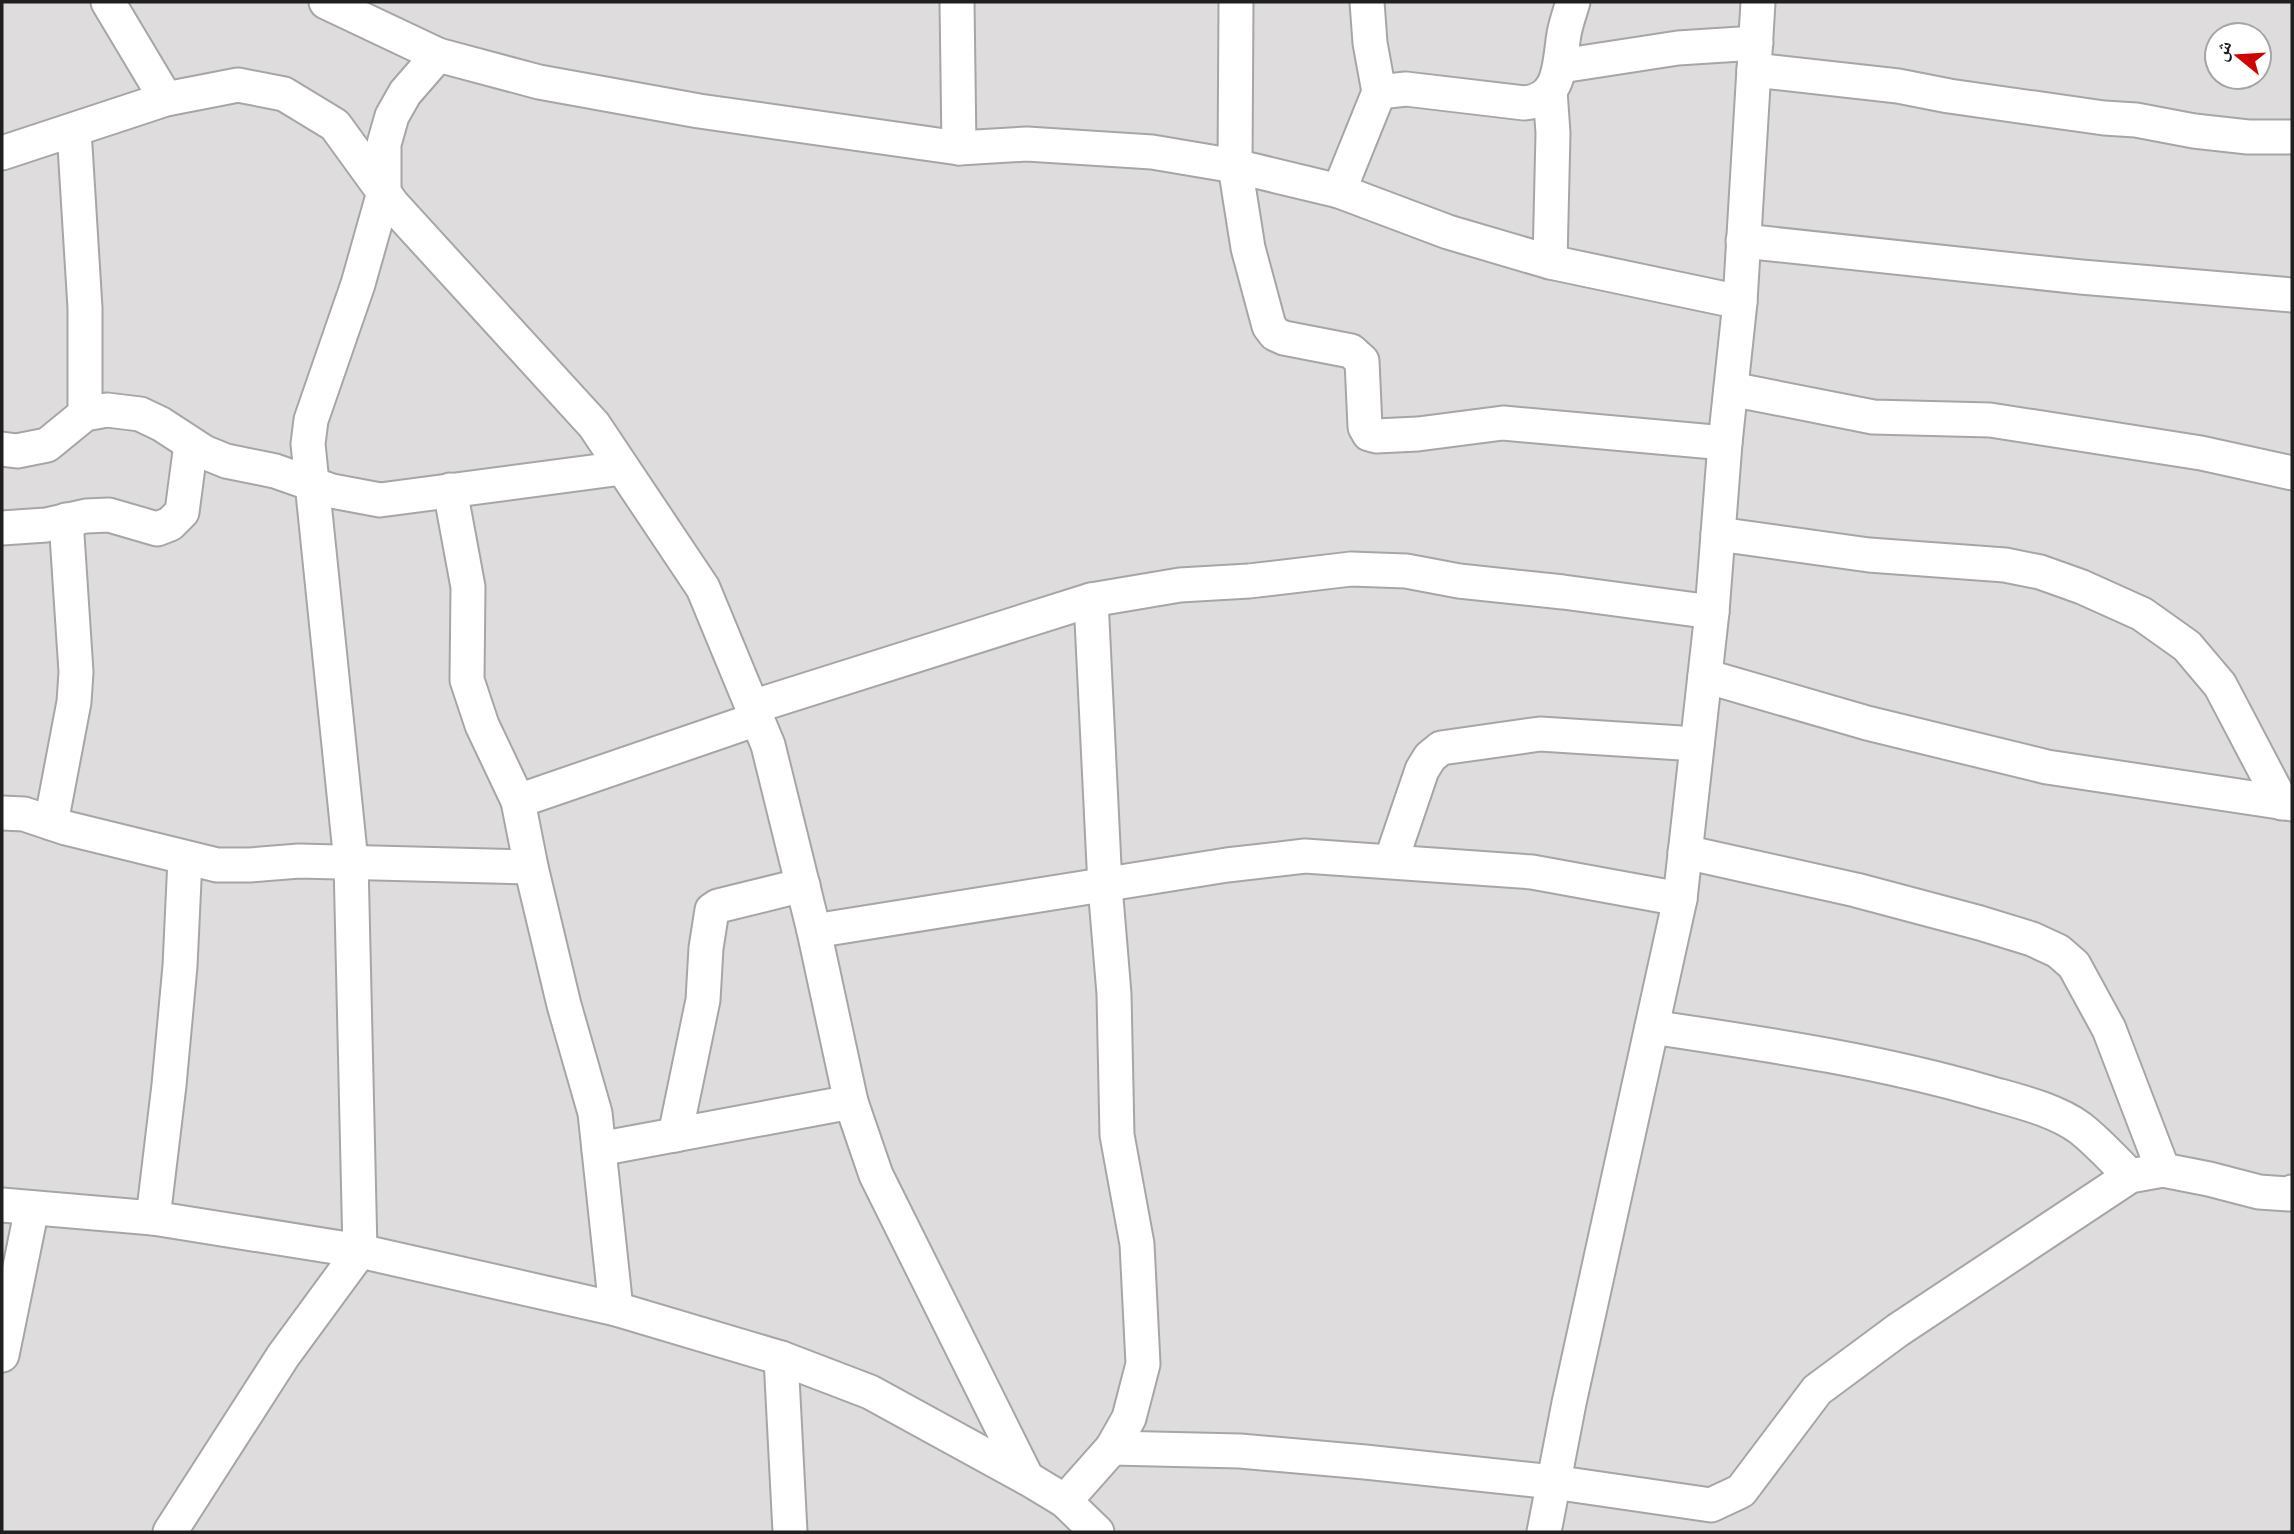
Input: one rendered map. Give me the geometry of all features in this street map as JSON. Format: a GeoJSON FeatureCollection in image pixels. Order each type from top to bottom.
{"type":"FeatureCollection","features":[{"type":"Feature","properties":{"kind":"street"},"geometry":{"type":"LineString","coordinates":[[108,2],[166,99]]}},
{"type":"Feature","properties":{"kind":"street"},"geometry":{"type":"LineString","coordinates":[[326,2],[438,55],[539,82],[699,111],[959,148],[1027,144],[1152,152],[1235,166],[1339,191],[1448,232],[1550,262],[1740,302]]}},
{"type":"Feature","properties":{"kind":"street"},"geometry":{"type":"LineString","coordinates":[[957,2],[959,148]]}},
{"type":"Feature","properties":{"kind":"street"},"geometry":{"type":"LineString","coordinates":[[1236,2],[1235,166],[1248,248],[1269,326],[1275,334],[1284,338],[1351,351],[1359,355],[1362,361],[1365,427],[1369,434],[1418,434],[1503,423],[1725,443]]}},
{"type":"Feature","properties":{"kind":"street"},"geometry":{"type":"LineString","coordinates":[[1339,191],[1379,92],[1370,43],[1367,2]]}},
{"type":"Feature","properties":{"kind":"street"},"geometry":{"type":"LineString","coordinates":[[1550,262],[1556,78],[1573,2]]}},
{"type":"Feature","properties":{"kind":"street"},"geometry":{"type":"LineString","coordinates":[[1544,1532],[1680,900],[1712,612],[1725,443],[1740,302],[1758,2]]}},
{"type":"Feature","properties":{"kind":"street"},"geometry":{"type":"LineString","coordinates":[[1379,92],[1406,89],[1524,103],[1539,102],[1556,78],[1678,48],[1755,57],[1961,98],[2136,120],[2193,131],[2292,137]]}},
{"type":"Feature","properties":{"kind":"street"},"geometry":{"type":"LineString","coordinates":[[170,1532],[283,1356],[360,1251],[351,862],[310,484],[308,444],[311,420],[358,284],[384,192],[384,144],[392,116],[405,93],[438,55]]}},
{"type":"Feature","properties":{"kind":"street"},"geometry":{"type":"LineString","coordinates":[[2,153],[166,99],[238,85],[284,94],[335,125],[384,192],[594,425],[703,588],[755,713],[768,745],[803,885],[851,1102],[876,1175],[1027,1478]]}},
{"type":"Feature","properties":{"kind":"street"},"geometry":{"type":"LineString","coordinates":[[74,130],[85,308],[85,414]]}},
{"type":"Feature","properties":{"kind":"street"},"geometry":{"type":"LineString","coordinates":[[1743,241],[2081,277],[2292,295]]}},
{"type":"Feature","properties":{"kind":"street"},"geometry":{"type":"LineString","coordinates":[[1731,389],[1873,417],[1990,420],[2201,453],[2292,473]]}},
{"type":"Feature","properties":{"kind":"street"},"geometry":{"type":"LineString","coordinates":[[2,449],[17,451],[47,445],[85,414],[107,410],[140,414],[226,461],[275,471],[345,494],[380,500],[622,468]]}},
{"type":"Feature","properties":{"kind":"street"},"geometry":{"type":"LineString","coordinates":[[2,528],[46,525],[86,516],[110,515],[157,529],[170,524],[183,512],[191,444]]}},
{"type":"Feature","properties":{"kind":"street"},"geometry":{"type":"LineString","coordinates":[[450,490],[468,587],[467,680],[482,725],[518,801],[564,1004],[595,1113],[616,1309]]}},
{"type":"Feature","properties":{"kind":"street"},"geometry":{"type":"LineString","coordinates":[[51,822],[74,702],[76,671],[66,520]]}},
{"type":"Feature","properties":{"kind":"street"},"geometry":{"type":"LineString","coordinates":[[1718,534],[1869,555],[2005,565],[2040,572],[2082,587],[2142,614],[2188,646],[2220,685],[2287,804]]}},
{"type":"Feature","properties":{"kind":"street"},"geometry":{"type":"LineString","coordinates":[[518,801],[755,713],[1091,600],[1180,585],[1249,582],[1351,569],[1406,571],[1459,581],[1712,612]]}},
{"type":"Feature","properties":{"kind":"street"},"geometry":{"type":"LineString","coordinates":[[1065,1501],[1112,1448],[1129,1418],[1143,1364],[1137,1244],[1117,1135],[1114,994],[1105,886],[1091,600]]}},
{"type":"Feature","properties":{"kind":"street"},"geometry":{"type":"LineString","coordinates":[[1705,676],[1867,723],[2048,767],[2287,804]]}},
{"type":"Feature","properties":{"kind":"street"},"geometry":{"type":"LineString","coordinates":[[1391,861],[1422,770],[1430,757],[1441,748],[1540,734],[1697,744]]}},
{"type":"Feature","properties":{"kind":"street"},"geometry":{"type":"LineString","coordinates":[[2,813],[24,814],[185,859],[217,865],[299,861],[531,867]]}},
{"type":"Feature","properties":{"kind":"street"},"geometry":{"type":"LineString","coordinates":[[1685,852],[1856,890],[1980,923],[2032,939],[2057,951],[2074,965],[2109,1030],[2163,1170]]}},
{"type":"Feature","properties":{"kind":"street"},"geometry":{"type":"LineString","coordinates":[[814,931],[1227,865],[1305,856],[1532,872],[1680,900]]}},
{"type":"Feature","properties":{"kind":"street"},"geometry":{"type":"LineString","coordinates":[[152,1218],[169,1086],[180,966],[185,859]]}},
{"type":"Feature","properties":{"kind":"street"},"geometry":{"type":"LineString","coordinates":[[675,1135],[703,1000],[706,948],[712,910],[718,906],[803,885]]}},
{"type":"Feature","properties":{"kind":"street"},"geometry":{"type":"LineString","coordinates":[[1652,1027],[1835,1055],[1923,1073],[2011,1099],[2052,1113],[2079,1128],[2130,1176]]}},
{"type":"Feature","properties":{"kind":"street"},"geometry":{"type":"LineString","coordinates":[[599,1149],[851,1102]]}},
{"type":"Feature","properties":{"kind":"street"},"geometry":{"type":"LineString","coordinates":[[1112,1448],[1240,1451],[1553,1482],[1711,1505],[1741,1491],[1817,1390],[1898,1330],[2130,1176],[2163,1170],[2259,1192],[2292,1192]]}},
{"type":"Feature","properties":{"kind":"street"},"geometry":{"type":"LineString","coordinates":[[2,1355],[17,1207],[152,1218],[360,1251],[616,1309],[781,1358],[870,1392],[1027,1478],[1065,1501],[1097,1532]]}},
{"type":"Feature","properties":{"kind":"street"},"geometry":{"type":"LineString","coordinates":[[781,1358],[790,1532]]}},
{"type":"Feature","properties":{"kind":"shaded area"},"geometry":{"type":"Polygon","coordinates":[[[2,2],[2292,2],[2292,1532],[2,1532],[2,2]]]}}]}
